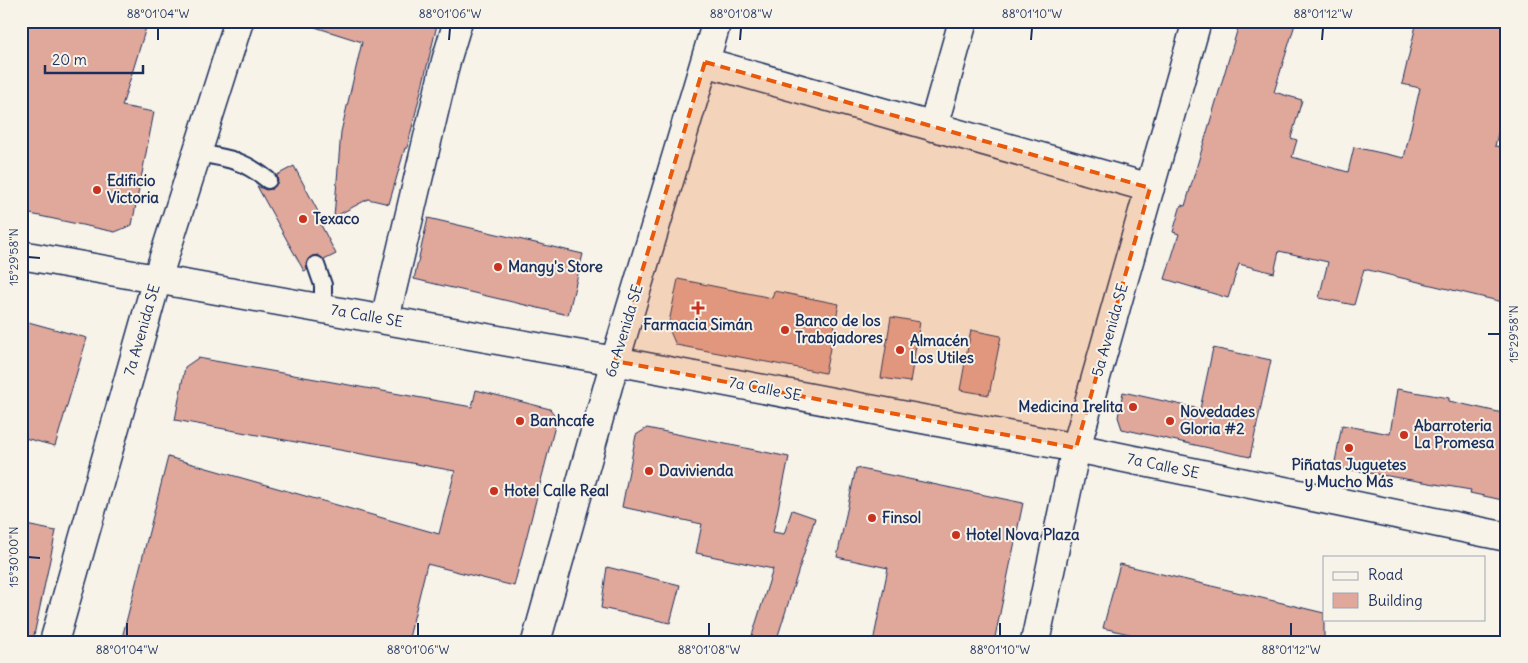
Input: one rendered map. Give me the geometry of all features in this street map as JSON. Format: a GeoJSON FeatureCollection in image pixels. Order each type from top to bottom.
{"type":"FeatureCollection","features":[{"type":"Feature","properties":{"kind":"street","name":"7a Avenida SE"},"geometry":{"type":"LineString","coordinates":[[54,642],[157,279],[238,21]]}},
{"type":"Feature","properties":{"kind":"street"},"geometry":{"type":"LineString","coordinates":[[385,320],[446,61],[458,21]]}},
{"type":"Feature","properties":{"kind":"street","name":"6a Avenida SE"},"geometry":{"type":"LineString","coordinates":[[536,642],[615,361],[717,21]]}},
{"type":"Feature","properties":{"kind":"street"},"geometry":{"type":"LineString","coordinates":[[934,127],[963,21]]}},
{"type":"Feature","properties":{"kind":"street","name":"5a Avenida SE"},"geometry":{"type":"LineString","coordinates":[[1035,642],[1076,448],[1197,21]]}},
{"type":"Feature","properties":{"kind":"street"},"geometry":{"type":"LineString","coordinates":[[705,62],[1150,188]]}},
{"type":"Feature","properties":{"kind":"street","name":"7a Calle SE"},"geometry":{"type":"LineString","coordinates":[[21,254],[615,361],[1076,448],[1507,538]]}},
{"type":"Feature","properties":{"kind":"lane"},"geometry":{"type":"LineString","coordinates":[[196,153],[230,158],[248,166],[268,180]]}},
{"type":"Feature","properties":{"kind":"lane"},"geometry":{"type":"LineString","coordinates":[[316,264],[323,285],[323,308]]}},
{"type":"Feature","properties":{"kind":"highlighted area"},"geometry":{"type":"Polygon","coordinates":[[[705,62],[1150,188],[1076,448],[615,361],[705,62]]]}},
{"type":"Feature","properties":{"kind":"building"},"geometry":{"type":"Polygon","coordinates":[[[21,21],[148,21],[122,106],[154,112],[132,225],[115,232],[21,212],[21,21]]]}},
{"type":"Feature","properties":{"kind":"building"},"geometry":{"type":"Polygon","coordinates":[[[315,21],[438,21],[407,148],[405,148],[389,204],[368,199],[334,217],[341,132],[362,42],[315,27],[315,21]]]}},
{"type":"Feature","properties":{"kind":"building"},"geometry":{"type":"Polygon","coordinates":[[[1240,21],[1296,21],[1274,92],[1302,100],[1291,138],[1297,140],[1292,157],[1348,172],[1354,147],[1404,158],[1420,88],[1402,84],[1417,21],[1507,21],[1507,97],[1495,146],[1507,148],[1507,303],[1364,269],[1354,305],[1319,298],[1328,262],[1279,251],[1274,273],[1239,264],[1228,298],[1165,279],[1179,234],[1173,232],[1181,205],[1185,206],[1240,21]]]}},
{"type":"Feature","properties":{"kind":"building","name":"Texaco"},"geometry":{"type":"Polygon","coordinates":[[[294,166],[324,223],[321,225],[336,254],[324,260],[318,255],[312,256],[306,264],[307,270],[304,271],[257,186],[266,190],[272,189],[278,182],[277,175],[294,166]]]}},
{"type":"Feature","properties":{"kind":"building","name":"Mangy's Store"},"geometry":{"type":"Polygon","coordinates":[[[428,218],[583,254],[568,315],[414,279],[428,218]]]}},
{"type":"Feature","properties":{"kind":"building"},"geometry":{"type":"Polygon","coordinates":[[[678,279],[772,298],[774,291],[839,304],[825,373],[676,345],[668,327],[678,279]]]}},
{"type":"Feature","properties":{"kind":"building","name":"Almacén Los Utiles"},"geometry":{"type":"Polygon","coordinates":[[[891,317],[920,322],[910,382],[881,378],[891,317]]]}},
{"type":"Feature","properties":{"kind":"building"},"geometry":{"type":"Polygon","coordinates":[[[21,320],[87,338],[55,446],[21,437],[21,320]]]}},
{"type":"Feature","properties":{"kind":"building"},"geometry":{"type":"Polygon","coordinates":[[[971,330],[1001,336],[989,395],[960,390],[971,330]]]}},
{"type":"Feature","properties":{"kind":"building"},"geometry":{"type":"Polygon","coordinates":[[[1213,348],[1271,360],[1250,457],[1122,429],[1118,417],[1123,392],[1200,409],[1213,348]]]}},
{"type":"Feature","properties":{"kind":"building"},"geometry":{"type":"Polygon","coordinates":[[[198,358],[472,407],[476,390],[550,409],[557,418],[514,586],[427,564],[408,642],[121,642],[168,457],[439,534],[455,471],[175,420],[185,367],[198,358]]]}},
{"type":"Feature","properties":{"kind":"building"},"geometry":{"type":"Polygon","coordinates":[[[1397,389],[1449,398],[1449,401],[1507,414],[1507,501],[1470,493],[1471,490],[1334,467],[1342,425],[1390,434],[1397,389]]]}},
{"type":"Feature","properties":{"kind":"building"},"geometry":{"type":"Polygon","coordinates":[[[647,428],[789,457],[773,532],[784,534],[792,510],[815,518],[776,642],[750,642],[773,569],[696,553],[702,524],[622,507],[636,435],[647,428]]]}},
{"type":"Feature","properties":{"kind":"building","name":"Hotel Nova Plaza"},"geometry":{"type":"Polygon","coordinates":[[[856,468],[1023,503],[994,642],[873,642],[888,568],[837,557],[856,468]]]}},
{"type":"Feature","properties":{"kind":"building"},"geometry":{"type":"Polygon","coordinates":[[[21,524],[56,531],[33,640],[21,639],[21,524]]]}},
{"type":"Feature","properties":{"kind":"building"},"geometry":{"type":"Polygon","coordinates":[[[1120,564],[1323,613],[1324,642],[1164,642],[1103,628],[1120,564]]]}},
{"type":"Feature","properties":{"kind":"building"},"geometry":{"type":"Polygon","coordinates":[[[607,567],[680,585],[670,623],[601,608],[607,567]]]}},
{"type":"Feature","properties":{"kind":"place","name":"Edificio Victoria"},"geometry":{"type":"Point","coordinates":[97,190]}},
{"type":"Feature","properties":{"kind":"place","name":"Texaco"},"geometry":{"type":"Point","coordinates":[303,219]}},
{"type":"Feature","properties":{"kind":"place","name":"Mangy's Store"},"geometry":{"type":"Point","coordinates":[498,267]}},
{"type":"Feature","properties":{"kind":"place","name":"Farmacia Simán"},"geometry":{"type":"Point","coordinates":[698,308]}},
{"type":"Feature","properties":{"kind":"place","name":"Banco de los Trabajadores"},"geometry":{"type":"Point","coordinates":[785,330]}},
{"type":"Feature","properties":{"kind":"place","name":"Almacén Los Utiles"},"geometry":{"type":"Point","coordinates":[900,350]}},
{"type":"Feature","properties":{"kind":"place","name":"Medicina Irelita"},"geometry":{"type":"Point","coordinates":[1133,407]}},
{"type":"Feature","properties":{"kind":"place","name":"Banhcafe"},"geometry":{"type":"Point","coordinates":[520,421]}},
{"type":"Feature","properties":{"kind":"place","name":"Novedades Gloria #2"},"geometry":{"type":"Point","coordinates":[1170,421]}},
{"type":"Feature","properties":{"kind":"place","name":"Abarroteria La Promesa"},"geometry":{"type":"Point","coordinates":[1404,435]}},
{"type":"Feature","properties":{"kind":"place","name":"Piñatas Juguetes y Mucho Más"},"geometry":{"type":"Point","coordinates":[1349,448]}},
{"type":"Feature","properties":{"kind":"place","name":"Davivienda"},"geometry":{"type":"Point","coordinates":[649,471]}},
{"type":"Feature","properties":{"kind":"place","name":"Hotel Calle Real"},"geometry":{"type":"Point","coordinates":[494,491]}},
{"type":"Feature","properties":{"kind":"place","name":"Finsol"},"geometry":{"type":"Point","coordinates":[872,518]}},
{"type":"Feature","properties":{"kind":"place","name":"Hotel Nova Plaza"},"geometry":{"type":"Point","coordinates":[956,535]}}]}
